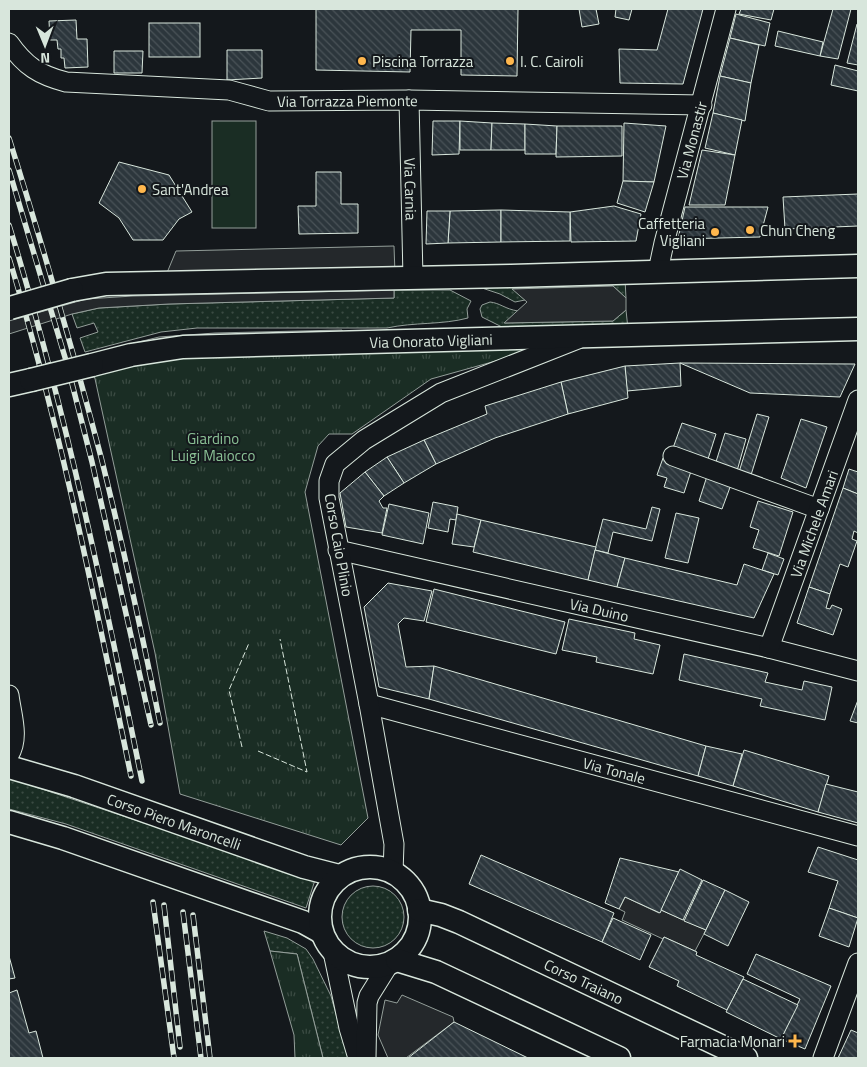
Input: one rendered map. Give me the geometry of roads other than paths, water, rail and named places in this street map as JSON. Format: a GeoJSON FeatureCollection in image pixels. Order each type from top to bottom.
{"type":"FeatureCollection","features":[{"type":"Feature","properties":{"kind":"main road"},"geometry":{"type":"LineString","coordinates":[[9,308],[72,290],[106,284],[858,266]]}},
{"type":"Feature","properties":{"kind":"main road","name":"Via Onorato Vigliani"},"geometry":{"type":"LineString","coordinates":[[9,385],[132,355],[183,347],[858,329]]}},
{"type":"Feature","properties":{"kind":"main road","name":"Corso Piero Maroncelli"},"geometry":{"type":"LineString","coordinates":[[9,767],[74,786],[304,867],[339,876]]}},
{"type":"Feature","properties":{"kind":"main road"},"geometry":{"type":"LineString","coordinates":[[9,822],[63,838],[304,922],[321,932]]}},
{"type":"Feature","properties":{"kind":"main road"},"geometry":{"type":"LineString","coordinates":[[363,868],[393,873],[404,879],[412,888],[417,899],[419,922],[413,942],[408,950],[393,962],[382,967],[355,966],[333,952],[321,932],[319,918],[325,895],[339,876],[350,871],[363,868]]}},
{"type":"Feature","properties":{"kind":"main road","name":"Corso Traiano"},"geometry":{"type":"LineString","coordinates":[[419,910],[441,915],[459,922],[746,1058]]}},
{"type":"Feature","properties":{"kind":"main road"},"geometry":{"type":"LineString","coordinates":[[393,962],[436,972],[619,1058]]}},
{"type":"Feature","properties":{"kind":"street","name":"Via Monastir"},"geometry":{"type":"LineString","coordinates":[[658,271],[726,9]]}},
{"type":"Feature","properties":{"kind":"street","name":"Via Torrazza Piemonte"},"geometry":{"type":"LineString","coordinates":[[9,43],[25,63],[35,71],[50,78],[66,82],[229,90],[269,101],[409,100],[702,105]]}},
{"type":"Feature","properties":{"kind":"street","name":"Via Carnia"},"geometry":{"type":"LineString","coordinates":[[409,100],[412,278]]}},
{"type":"Feature","properties":{"kind":"street","name":"Corso Caio Plinio"},"geometry":{"type":"LineString","coordinates":[[393,873],[394,844],[369,704],[338,550],[329,498],[329,481],[335,464],[364,440],[441,393],[582,337]]}},
{"type":"Feature","properties":{"kind":"street","name":"Via Michele Amari"},"geometry":{"type":"LineString","coordinates":[[769,648],[858,400]]}},
{"type":"Feature","properties":{"kind":"street"},"geometry":{"type":"LineString","coordinates":[[673,456],[819,509]]}},
{"type":"Feature","properties":{"kind":"street","name":"Via Duino"},"geometry":{"type":"LineString","coordinates":[[338,550],[769,648],[858,671]]}},
{"type":"Feature","properties":{"kind":"street"},"geometry":{"type":"LineString","coordinates":[[9,695],[14,729],[13,748],[9,755]]}},
{"type":"Feature","properties":{"kind":"street","name":"Via Tonale"},"geometry":{"type":"LineString","coordinates":[[369,704],[858,836]]}},
{"type":"Feature","properties":{"kind":"street"},"geometry":{"type":"LineString","coordinates":[[333,952],[349,1028],[358,1058]]}},
{"type":"Feature","properties":{"kind":"street"},"geometry":{"type":"LineString","coordinates":[[366,1058],[366,1003],[393,962]]}},
{"type":"Feature","properties":{"kind":"street"},"geometry":{"type":"LineString","coordinates":[[823,1058],[858,964]]}},
{"type":"Feature","properties":{"kind":"railway"},"geometry":{"type":"LineString","coordinates":[[9,138],[57,297],[101,457],[160,723]]}},
{"type":"Feature","properties":{"kind":"railway"},"geometry":{"type":"LineString","coordinates":[[9,170],[67,364],[92,462],[151,725]]}},
{"type":"Feature","properties":{"kind":"railway"},"geometry":{"type":"LineString","coordinates":[[9,225],[66,432],[98,571],[142,781]]}},
{"type":"Feature","properties":{"kind":"railway"},"geometry":{"type":"LineString","coordinates":[[9,258],[28,322],[61,451],[131,776]]}},
{"type":"Feature","properties":{"kind":"railway"},"geometry":{"type":"LineString","coordinates":[[153,902],[174,1058]]}},
{"type":"Feature","properties":{"kind":"railway"},"geometry":{"type":"LineString","coordinates":[[164,905],[180,1047]]}},
{"type":"Feature","properties":{"kind":"railway"},"geometry":{"type":"LineString","coordinates":[[183,912],[201,1058]]}},
{"type":"Feature","properties":{"kind":"railway"},"geometry":{"type":"LineString","coordinates":[[193,915],[210,1058]]}},
{"type":"Feature","properties":{"kind":"place","name":"Piscina Torrazza"},"geometry":{"type":"Point","coordinates":[362,61]}},
{"type":"Feature","properties":{"kind":"place","name":"I. C. Cairoli"},"geometry":{"type":"Point","coordinates":[510,61]}},
{"type":"Feature","properties":{"kind":"place","name":"Sant'Andrea"},"geometry":{"type":"Point","coordinates":[142,189]}},
{"type":"Feature","properties":{"kind":"place","name":"Chun Cheng"},"geometry":{"type":"Point","coordinates":[750,230]}},
{"type":"Feature","properties":{"kind":"place","name":"Caffetteria Vigliani"},"geometry":{"type":"Point","coordinates":[715,232]}},
{"type":"Feature","properties":{"kind":"place","name":"Farmacia Monari"},"geometry":{"type":"Point","coordinates":[795,1041]}},
{"type":"Feature","properties":{"kind":"park label","name":"Giardino Luigi Maiocco"},"geometry":{"type":"Point","coordinates":[213,446]}}]}
